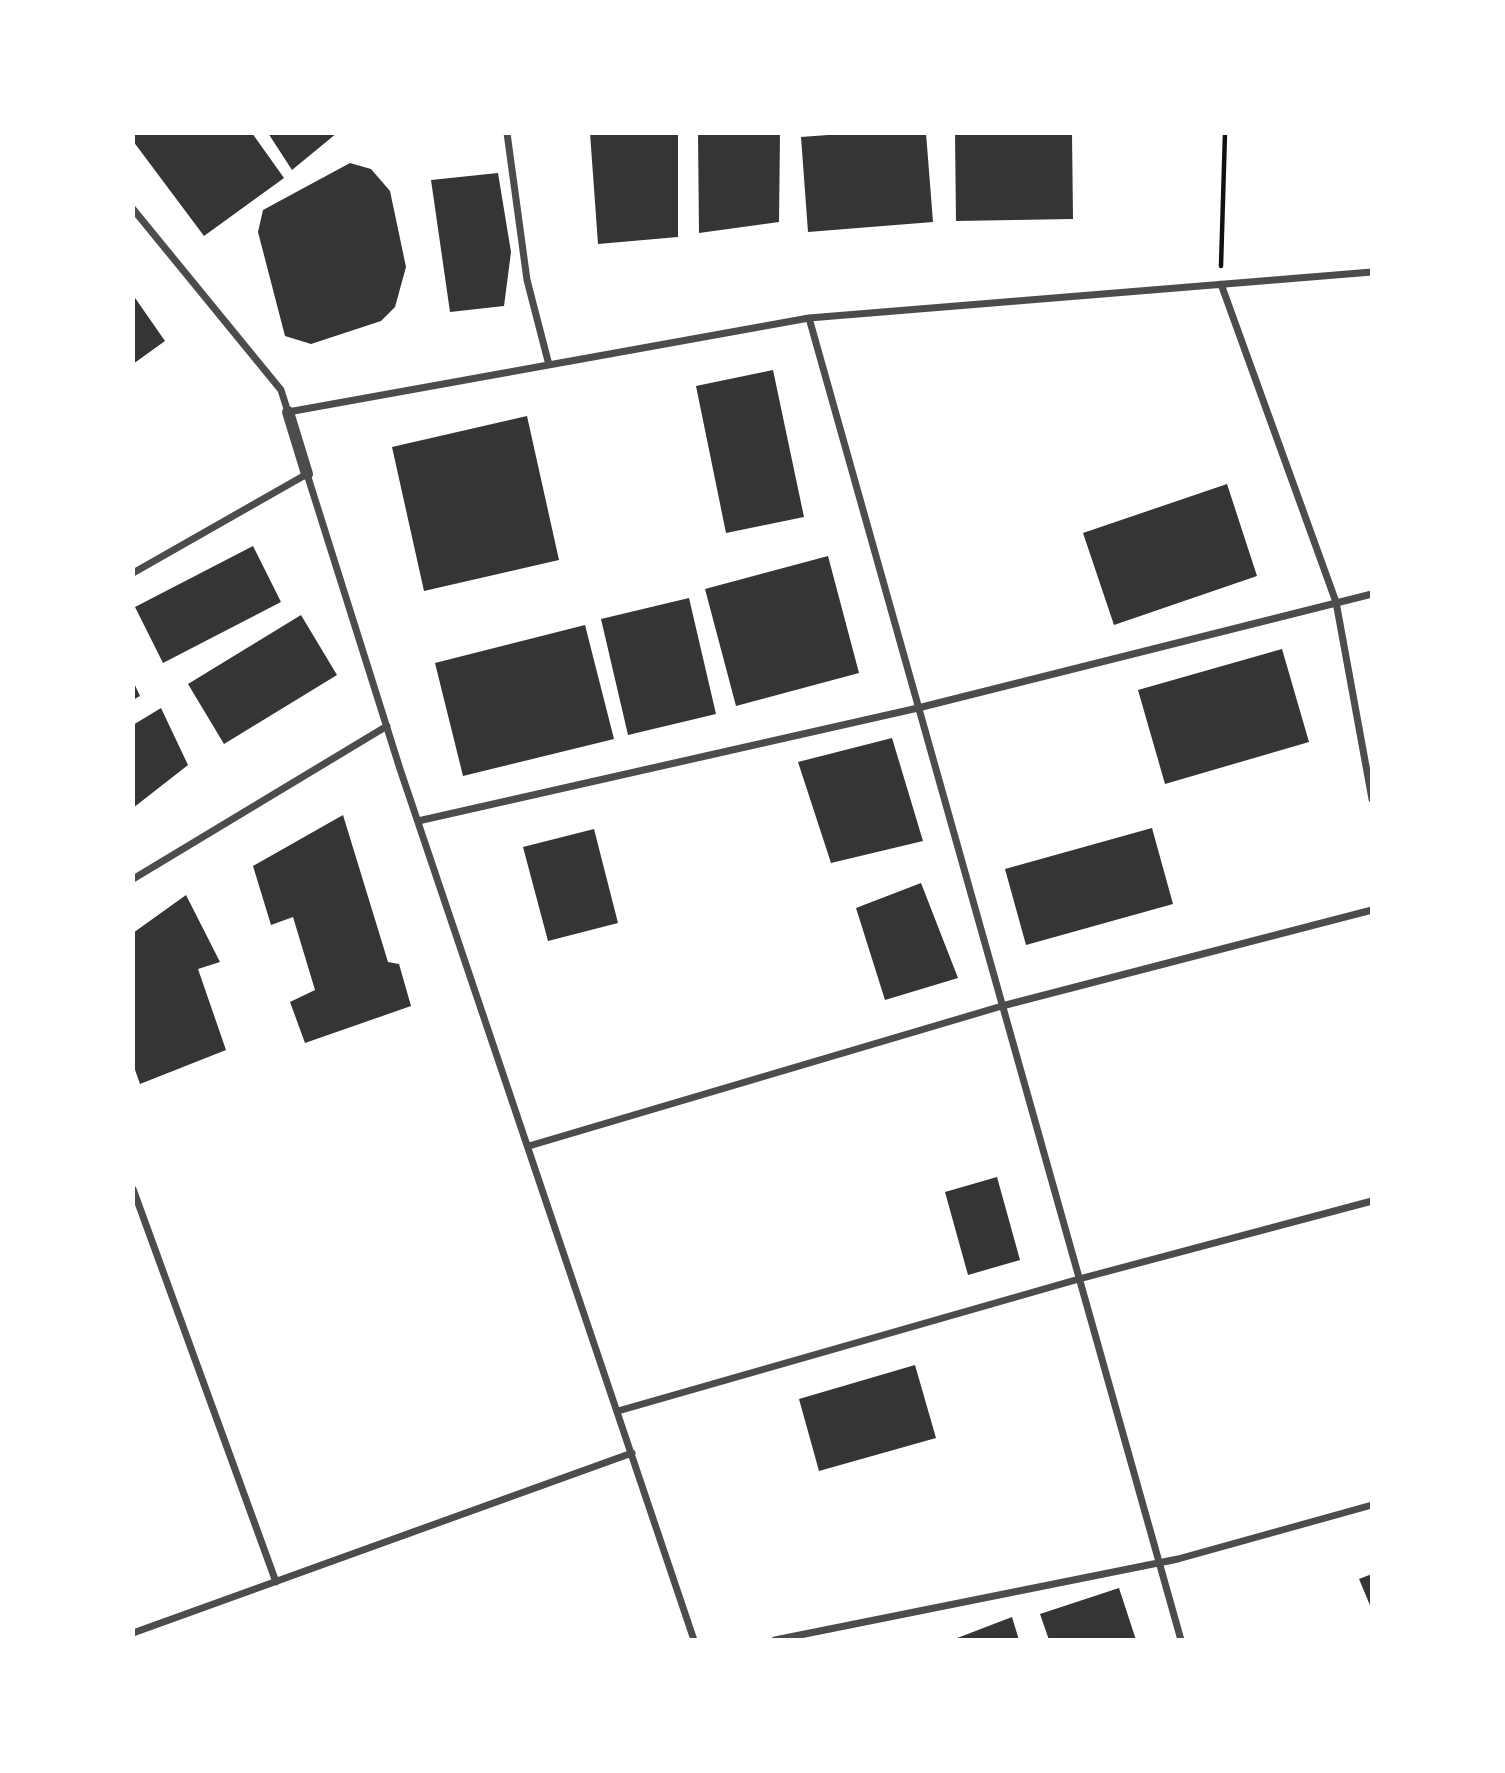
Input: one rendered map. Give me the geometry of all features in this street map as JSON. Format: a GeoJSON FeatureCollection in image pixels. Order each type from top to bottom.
{"type":"FeatureCollection","features":[{"type":"Feature","properties":{"kind":"street"},"geometry":{"type":"LineString","coordinates":[[507,133],[527,279],[549,365]]}},
{"type":"Feature","properties":{"kind":"street"},"geometry":{"type":"LineString","coordinates":[[133,209],[282,390],[418,821],[694,1640]]}},
{"type":"Feature","properties":{"kind":"street"},"geometry":{"type":"LineString","coordinates":[[288,412],[808,318],[1372,272]]}},
{"type":"Feature","properties":{"kind":"street"},"geometry":{"type":"LineString","coordinates":[[1221,284],[1336,602],[1372,799]]}},
{"type":"Feature","properties":{"kind":"street"},"geometry":{"type":"LineString","coordinates":[[808,318],[1181,1640]]}},
{"type":"Feature","properties":{"kind":"street"},"geometry":{"type":"LineString","coordinates":[[133,573],[307,474]]}},
{"type":"Feature","properties":{"kind":"street"},"geometry":{"type":"LineString","coordinates":[[418,821],[918,708],[1372,594]]}},
{"type":"Feature","properties":{"kind":"street"},"geometry":{"type":"LineString","coordinates":[[133,879],[387,726]]}},
{"type":"Feature","properties":{"kind":"street"},"geometry":{"type":"LineString","coordinates":[[529,1146],[1002,1006],[1372,910]]}},
{"type":"Feature","properties":{"kind":"street"},"geometry":{"type":"LineString","coordinates":[[133,1189],[276,1581]]}},
{"type":"Feature","properties":{"kind":"street"},"geometry":{"type":"LineString","coordinates":[[618,1411],[1079,1279],[1372,1201]]}},
{"type":"Feature","properties":{"kind":"street"},"geometry":{"type":"LineString","coordinates":[[136,1635],[276,1581],[632,1453]]}},
{"type":"Feature","properties":{"kind":"street"},"geometry":{"type":"LineString","coordinates":[[775,1640],[1159,1563],[1372,1505]]}},
{"type":"Feature","properties":{"kind":"path"},"geometry":{"type":"LineString","coordinates":[[1221,284],[1225,133]]}},
{"type":"Feature","properties":{"kind":"building"},"geometry":{"type":"Polygon","coordinates":[[[133,133],[252,133],[284,178],[204,236],[133,141],[133,133]]]}},
{"type":"Feature","properties":{"kind":"building"},"geometry":{"type":"Polygon","coordinates":[[[268,133],[337,133],[292,170],[268,133]]]}},
{"type":"Feature","properties":{"kind":"building"},"geometry":{"type":"Polygon","coordinates":[[[590,133],[678,133],[678,237],[598,244],[590,133]]]}},
{"type":"Feature","properties":{"kind":"building"},"geometry":{"type":"Polygon","coordinates":[[[698,133],[780,133],[779,222],[699,233],[698,133]]]}},
{"type":"Feature","properties":{"kind":"building"},"geometry":{"type":"Polygon","coordinates":[[[855,133],[926,133],[933,222],[808,232],[801,137],[855,133]]]}},
{"type":"Feature","properties":{"kind":"building"},"geometry":{"type":"Polygon","coordinates":[[[955,133],[1072,133],[1073,219],[956,221],[955,133]]]}},
{"type":"Feature","properties":{"kind":"building"},"geometry":{"type":"Polygon","coordinates":[[[350,163],[371,169],[390,191],[406,267],[395,307],[381,321],[311,344],[285,336],[258,232],[263,210],[350,163]]]}},
{"type":"Feature","properties":{"kind":"building"},"geometry":{"type":"Polygon","coordinates":[[[498,173],[511,252],[504,306],[450,312],[431,180],[498,173]]]}},
{"type":"Feature","properties":{"kind":"building"},"geometry":{"type":"Polygon","coordinates":[[[133,295],[165,341],[133,364],[133,295]]]}},
{"type":"Feature","properties":{"kind":"building"},"geometry":{"type":"Polygon","coordinates":[[[773,370],[804,517],[726,533],[696,386],[773,370]]]}},
{"type":"Feature","properties":{"kind":"building"},"geometry":{"type":"Polygon","coordinates":[[[527,416],[559,560],[424,591],[392,447],[527,416]]]}},
{"type":"Feature","properties":{"kind":"building"},"geometry":{"type":"Polygon","coordinates":[[[1227,484],[1257,576],[1114,625],[1083,533],[1227,484]]]}},
{"type":"Feature","properties":{"kind":"building"},"geometry":{"type":"Polygon","coordinates":[[[253,546],[281,602],[163,663],[135,607],[253,546]]]}},
{"type":"Feature","properties":{"kind":"building"},"geometry":{"type":"Polygon","coordinates":[[[828,556],[859,673],[736,706],[705,589],[828,556]]]}},
{"type":"Feature","properties":{"kind":"building"},"geometry":{"type":"Polygon","coordinates":[[[689,598],[716,714],[628,735],[601,619],[689,598]]]}},
{"type":"Feature","properties":{"kind":"building"},"geometry":{"type":"Polygon","coordinates":[[[301,615],[337,675],[224,744],[188,684],[301,615]]]}},
{"type":"Feature","properties":{"kind":"building"},"geometry":{"type":"Polygon","coordinates":[[[585,625],[614,739],[463,776],[435,663],[585,625]]]}},
{"type":"Feature","properties":{"kind":"building"},"geometry":{"type":"Polygon","coordinates":[[[1282,649],[1309,742],[1165,784],[1138,690],[1282,649]]]}},
{"type":"Feature","properties":{"kind":"building"},"geometry":{"type":"Polygon","coordinates":[[[133,681],[140,696],[133,700],[133,681]]]}},
{"type":"Feature","properties":{"kind":"building"},"geometry":{"type":"Polygon","coordinates":[[[161,708],[188,765],[133,808],[133,725],[161,708]]]}},
{"type":"Feature","properties":{"kind":"building"},"geometry":{"type":"Polygon","coordinates":[[[892,738],[923,841],[831,863],[798,762],[892,738]]]}},
{"type":"Feature","properties":{"kind":"building"},"geometry":{"type":"Polygon","coordinates":[[[343,815],[388,962],[399,964],[411,1006],[305,1043],[290,1002],[315,990],[293,917],[271,925],[253,866],[343,815]]]}},
{"type":"Feature","properties":{"kind":"building"},"geometry":{"type":"Polygon","coordinates":[[[1152,828],[1173,904],[1026,945],[1005,869],[1152,828]]]}},
{"type":"Feature","properties":{"kind":"building"},"geometry":{"type":"Polygon","coordinates":[[[594,829],[618,923],[548,941],[523,847],[594,829]]]}},
{"type":"Feature","properties":{"kind":"building"},"geometry":{"type":"Polygon","coordinates":[[[921,883],[958,978],[885,1000],[856,908],[921,883]]]}},
{"type":"Feature","properties":{"kind":"building"},"geometry":{"type":"Polygon","coordinates":[[[186,895],[220,962],[198,969],[226,1050],[140,1084],[133,1064],[133,933],[186,895]]]}},
{"type":"Feature","properties":{"kind":"building"},"geometry":{"type":"Polygon","coordinates":[[[997,1177],[1020,1260],[968,1275],[945,1192],[997,1177]]]}},
{"type":"Feature","properties":{"kind":"building"},"geometry":{"type":"Polygon","coordinates":[[[915,1365],[936,1438],[819,1471],[799,1399],[915,1365]]]}},
{"type":"Feature","properties":{"kind":"building"},"geometry":{"type":"Polygon","coordinates":[[[1372,1574],[1372,1610],[1359,1579],[1372,1574]]]}},
{"type":"Feature","properties":{"kind":"building"},"geometry":{"type":"Polygon","coordinates":[[[1119,1588],[1136,1640],[1049,1640],[1040,1614],[1119,1588]]]}},
{"type":"Feature","properties":{"kind":"building"},"geometry":{"type":"Polygon","coordinates":[[[1012,1617],[1019,1640],[952,1640],[1012,1617]]]}}]}
